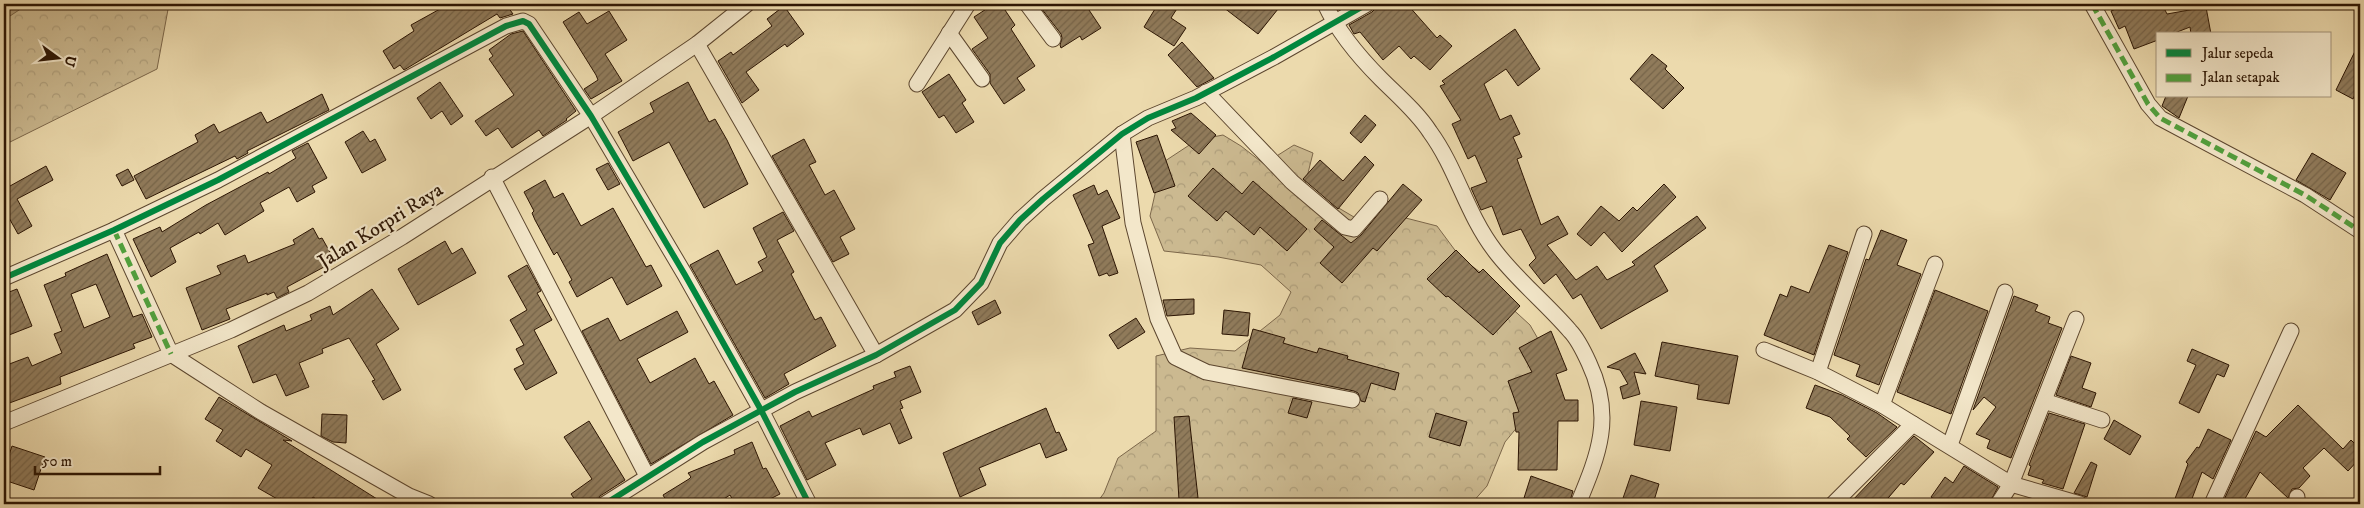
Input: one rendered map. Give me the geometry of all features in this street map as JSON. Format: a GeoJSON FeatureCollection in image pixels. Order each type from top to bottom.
{"type":"FeatureCollection","features":[{"type":"Feature","properties":{"kind":"street","name":"Jalan Korpri Raya"},"geometry":{"type":"LineString","coordinates":[[4,423],[231,330],[308,293],[402,237],[492,177],[591,116],[697,44],[747,4]]}},
{"type":"Feature","properties":{"kind":"street"},"geometry":{"type":"LineString","coordinates":[[917,84],[968,4]]}},
{"type":"Feature","properties":{"kind":"street"},"geometry":{"type":"LineString","coordinates":[[1027,4],[1053,38]]}},
{"type":"Feature","properties":{"kind":"street"},"geometry":{"type":"LineString","coordinates":[[1325,4],[1334,23],[1358,55],[1429,130],[1443,151],[1469,211],[1495,251],[1514,274],[1572,332],[1586,356],[1598,382],[1603,407],[1602,434],[1594,464],[1578,504]]}},
{"type":"Feature","properties":{"kind":"street"},"geometry":{"type":"LineString","coordinates":[[605,504],[647,476],[761,410],[876,355],[939,320],[966,301],[981,283],[1004,237],[1020,220],[1122,134],[1148,118],[1206,92],[1367,4]]}},
{"type":"Feature","properties":{"kind":"street"},"geometry":{"type":"LineString","coordinates":[[2092,4],[2148,104],[2160,118],[2305,195],[2360,232]]}},
{"type":"Feature","properties":{"kind":"street"},"geometry":{"type":"LineString","coordinates":[[4,278],[114,230],[218,180],[356,105],[519,21],[529,24],[591,116],[685,275],[761,410],[809,504]]}},
{"type":"Feature","properties":{"kind":"street"},"geometry":{"type":"LineString","coordinates":[[949,33],[982,79]]}},
{"type":"Feature","properties":{"kind":"street"},"geometry":{"type":"LineString","coordinates":[[697,44],[876,355]]}},
{"type":"Feature","properties":{"kind":"street"},"geometry":{"type":"LineString","coordinates":[[1206,92],[1292,182],[1345,227],[1354,229],[1380,199]]}},
{"type":"Feature","properties":{"kind":"street"},"geometry":{"type":"LineString","coordinates":[[1122,134],[1133,223],[1158,319],[1175,357],[1206,372],[1352,400]]}},
{"type":"Feature","properties":{"kind":"street"},"geometry":{"type":"LineString","coordinates":[[492,177],[647,476]]}},
{"type":"Feature","properties":{"kind":"street"},"geometry":{"type":"LineString","coordinates":[[114,230],[171,354],[261,412],[409,496],[429,504]]}},
{"type":"Feature","properties":{"kind":"street"},"geometry":{"type":"LineString","coordinates":[[1818,372],[1864,234]]}},
{"type":"Feature","properties":{"kind":"street"},"geometry":{"type":"LineString","coordinates":[[1882,405],[1935,264]]}},
{"type":"Feature","properties":{"kind":"street"},"geometry":{"type":"LineString","coordinates":[[1950,445],[2005,292]]}},
{"type":"Feature","properties":{"kind":"street"},"geometry":{"type":"LineString","coordinates":[[1998,504],[2011,484],[2076,318]]}},
{"type":"Feature","properties":{"kind":"street"},"geometry":{"type":"LineString","coordinates":[[2212,504],[2291,331]]}},
{"type":"Feature","properties":{"kind":"street"},"geometry":{"type":"LineString","coordinates":[[1764,350],[1818,372],[1882,405],[2011,484],[2080,504]]}},
{"type":"Feature","properties":{"kind":"street"},"geometry":{"type":"LineString","coordinates":[[2044,401],[2102,420]]}},
{"type":"Feature","properties":{"kind":"street"},"geometry":{"type":"LineString","coordinates":[[1833,504],[1913,424]]}},
{"type":"Feature","properties":{"kind":"green space"},"geometry":{"type":"Polygon","coordinates":[[[4,4],[169,4],[157,69],[4,145],[4,4]]]}},
{"type":"Feature","properties":{"kind":"green space"},"geometry":{"type":"Polygon","coordinates":[[[1223,135],[1264,164],[1294,145],[1313,153],[1303,193],[1337,207],[1359,220],[1394,215],[1437,226],[1460,257],[1480,272],[1506,303],[1530,325],[1549,358],[1560,386],[1532,409],[1505,442],[1487,486],[1471,504],[1096,504],[1104,493],[1118,458],[1156,431],[1156,356],[1190,348],[1235,351],[1280,315],[1291,292],[1261,265],[1218,257],[1164,251],[1150,216],[1162,163],[1197,140],[1223,135]]]}},
{"type":"Feature","properties":{"kind":"shaded area"},"geometry":{"type":"Polygon","coordinates":[[[4,4],[28,4],[4,20],[4,4]]]}},
{"type":"Feature","properties":{"kind":"building"},"geometry":{"type":"Polygon","coordinates":[[[449,4],[513,4],[508,7],[513,14],[500,18],[497,14],[404,70],[400,65],[394,69],[383,51],[414,31],[411,25],[449,4]]]}},
{"type":"Feature","properties":{"kind":"building"},"geometry":{"type":"Polygon","coordinates":[[[994,4],[1001,4],[1015,25],[1011,29],[1035,66],[1017,78],[1025,90],[1004,104],[990,83],[990,74],[972,49],[988,38],[974,17],[994,4]]]}},
{"type":"Feature","properties":{"kind":"building"},"geometry":{"type":"Polygon","coordinates":[[[1038,4],[1085,4],[1101,28],[1082,40],[1080,36],[1061,48],[1061,34],[1038,4]]]}},
{"type":"Feature","properties":{"kind":"building"},"geometry":{"type":"Polygon","coordinates":[[[1158,4],[1180,4],[1171,18],[1186,28],[1174,46],[1144,27],[1158,4]]]}},
{"type":"Feature","properties":{"kind":"building"},"geometry":{"type":"Polygon","coordinates":[[[1219,4],[1282,4],[1258,34],[1219,4]]]}},
{"type":"Feature","properties":{"kind":"building"},"geometry":{"type":"Polygon","coordinates":[[[1380,4],[1407,4],[1437,38],[1440,35],[1452,46],[1430,70],[1414,56],[1411,59],[1399,46],[1383,60],[1360,32],[1354,34],[1349,25],[1372,12],[1380,4]]]}},
{"type":"Feature","properties":{"kind":"building"},"geometry":{"type":"Polygon","coordinates":[[[2127,4],[2162,4],[2167,14],[2206,7],[2211,32],[2191,32],[2190,27],[2177,32],[2156,32],[2156,41],[2134,49],[2125,26],[2119,29],[2111,11],[2127,4]]]}},
{"type":"Feature","properties":{"kind":"building"},"geometry":{"type":"Polygon","coordinates":[[[784,6],[804,34],[787,47],[785,44],[746,72],[759,90],[742,103],[718,61],[731,52],[733,55],[772,26],[767,19],[784,6]]]}},
{"type":"Feature","properties":{"kind":"building"},"geometry":{"type":"Polygon","coordinates":[[[609,11],[627,40],[605,54],[622,81],[591,99],[584,89],[598,80],[563,22],[579,12],[587,24],[609,11]]]}},
{"type":"Feature","properties":{"kind":"building"},"geometry":{"type":"Polygon","coordinates":[[[1515,29],[1540,69],[1518,86],[1506,69],[1484,84],[1500,120],[1511,115],[1520,134],[1513,137],[1522,157],[1517,159],[1541,225],[1558,216],[1568,234],[1547,245],[1576,280],[1597,266],[1607,280],[1635,265],[1632,262],[1697,216],[1706,228],[1654,266],[1668,291],[1601,329],[1581,294],[1573,299],[1556,274],[1544,284],[1529,265],[1536,258],[1521,229],[1503,235],[1492,206],[1481,210],[1471,188],[1487,182],[1475,155],[1468,159],[1452,124],[1461,120],[1440,86],[1445,84],[1442,81],[1515,29]]]}},
{"type":"Feature","properties":{"kind":"building"},"geometry":{"type":"Polygon","coordinates":[[[523,31],[576,111],[567,120],[543,136],[539,130],[512,148],[498,128],[486,136],[475,121],[514,95],[489,59],[493,56],[489,50],[511,34],[523,31]]]}},
{"type":"Feature","properties":{"kind":"building"},"geometry":{"type":"Polygon","coordinates":[[[2360,41],[2360,84],[2353,99],[2336,90],[2360,41]]]}},
{"type":"Feature","properties":{"kind":"building"},"geometry":{"type":"Polygon","coordinates":[[[1182,42],[1214,78],[1197,87],[1168,55],[1182,42]]]}},
{"type":"Feature","properties":{"kind":"building"},"geometry":{"type":"Polygon","coordinates":[[[1652,54],[1667,66],[1665,69],[1684,88],[1663,109],[1630,79],[1652,54]]]}},
{"type":"Feature","properties":{"kind":"building"},"geometry":{"type":"Polygon","coordinates":[[[949,74],[966,100],[962,103],[974,122],[956,133],[944,115],[939,118],[922,92],[949,74]]]}},
{"type":"Feature","properties":{"kind":"building"},"geometry":{"type":"Polygon","coordinates":[[[440,82],[463,116],[451,125],[442,111],[431,119],[417,98],[440,82]]]}},
{"type":"Feature","properties":{"kind":"building"},"geometry":{"type":"Polygon","coordinates":[[[688,82],[709,122],[715,119],[748,184],[704,208],[669,142],[633,161],[618,132],[654,112],[650,103],[688,82]]]}},
{"type":"Feature","properties":{"kind":"building"},"geometry":{"type":"Polygon","coordinates":[[[322,94],[329,110],[247,151],[248,153],[237,159],[235,156],[146,199],[134,176],[198,142],[195,135],[214,124],[219,133],[261,112],[267,123],[322,94]]]}},
{"type":"Feature","properties":{"kind":"building"},"geometry":{"type":"Polygon","coordinates":[[[2165,98],[2187,98],[2179,118],[2162,106],[2165,98]]]}},
{"type":"Feature","properties":{"kind":"building"},"geometry":{"type":"Polygon","coordinates":[[[1191,113],[1216,135],[1199,154],[1171,130],[1176,128],[1172,121],[1191,113]]]}},
{"type":"Feature","properties":{"kind":"building"},"geometry":{"type":"Polygon","coordinates":[[[1365,115],[1376,125],[1361,143],[1350,133],[1365,115]]]}},
{"type":"Feature","properties":{"kind":"building"},"geometry":{"type":"Polygon","coordinates":[[[363,131],[370,142],[375,139],[386,160],[362,173],[345,142],[363,131]]]}},
{"type":"Feature","properties":{"kind":"building"},"geometry":{"type":"Polygon","coordinates":[[[1157,135],[1175,186],[1154,193],[1136,142],[1157,135]]]}},
{"type":"Feature","properties":{"kind":"building"},"geometry":{"type":"Polygon","coordinates":[[[804,139],[816,162],[809,165],[825,195],[834,190],[855,229],[840,237],[849,254],[833,262],[772,156],[804,139]]]}},
{"type":"Feature","properties":{"kind":"building"},"geometry":{"type":"Polygon","coordinates":[[[308,143],[327,178],[312,186],[315,192],[297,202],[289,187],[260,203],[264,211],[225,235],[218,223],[200,234],[199,232],[170,248],[176,262],[151,277],[133,239],[160,227],[162,232],[206,205],[268,172],[269,174],[296,158],[292,151],[308,143]]]}},
{"type":"Feature","properties":{"kind":"building"},"geometry":{"type":"Polygon","coordinates":[[[2312,153],[2346,173],[2330,200],[2296,180],[2312,153]]]}},
{"type":"Feature","properties":{"kind":"building"},"geometry":{"type":"Polygon","coordinates":[[[1365,156],[1374,165],[1338,209],[1303,179],[1320,160],[1343,181],[1365,156]]]}},
{"type":"Feature","properties":{"kind":"building"},"geometry":{"type":"Polygon","coordinates":[[[608,163],[620,184],[608,190],[596,169],[608,163]]]}},
{"type":"Feature","properties":{"kind":"building"},"geometry":{"type":"Polygon","coordinates":[[[46,166],[53,180],[17,199],[32,226],[18,234],[4,209],[4,175],[10,186],[46,166]]]}},
{"type":"Feature","properties":{"kind":"building"},"geometry":{"type":"Polygon","coordinates":[[[1213,168],[1242,194],[1253,181],[1307,229],[1287,251],[1260,227],[1254,235],[1226,211],[1217,221],[1188,196],[1213,168]]]}},
{"type":"Feature","properties":{"kind":"building"},"geometry":{"type":"Polygon","coordinates":[[[128,169],[134,180],[122,186],[116,175],[128,169]]]}},
{"type":"Feature","properties":{"kind":"building"},"geometry":{"type":"Polygon","coordinates":[[[545,180],[554,198],[563,193],[581,226],[613,208],[646,267],[651,265],[662,286],[627,305],[612,277],[577,297],[569,282],[572,280],[557,252],[554,255],[535,220],[532,213],[534,211],[524,192],[545,180]]]}},
{"type":"Feature","properties":{"kind":"building"},"geometry":{"type":"Polygon","coordinates":[[[1403,184],[1422,200],[1377,251],[1373,248],[1342,283],[1320,263],[1334,247],[1314,229],[1322,220],[1351,243],[1361,235],[1403,184]]]}},
{"type":"Feature","properties":{"kind":"building"},"geometry":{"type":"Polygon","coordinates":[[[1664,184],[1676,197],[1622,252],[1604,232],[1591,246],[1577,234],[1601,206],[1619,221],[1633,207],[1637,211],[1664,184]]]}},
{"type":"Feature","properties":{"kind":"building"},"geometry":{"type":"Polygon","coordinates":[[[1094,185],[1098,195],[1107,190],[1120,218],[1102,226],[1118,273],[1109,276],[1107,273],[1099,276],[1088,245],[1094,243],[1073,195],[1094,185]]]}},
{"type":"Feature","properties":{"kind":"building"},"geometry":{"type":"Polygon","coordinates":[[[783,212],[794,231],[777,240],[794,272],[791,274],[815,320],[821,317],[836,346],[784,374],[789,384],[765,398],[690,265],[718,250],[736,285],[763,271],[758,262],[767,257],[753,228],[783,212]]]}},
{"type":"Feature","properties":{"kind":"building"},"geometry":{"type":"Polygon","coordinates":[[[313,228],[319,239],[322,238],[335,261],[287,287],[289,292],[277,298],[274,292],[267,295],[267,293],[226,309],[230,319],[202,330],[186,288],[221,274],[217,266],[245,255],[248,263],[295,244],[293,240],[313,228]]]}},
{"type":"Feature","properties":{"kind":"building"},"geometry":{"type":"Polygon","coordinates":[[[1881,230],[1907,240],[1897,265],[1921,274],[1879,385],[1856,376],[1860,365],[1834,355],[1866,259],[1869,260],[1881,230]]]}},
{"type":"Feature","properties":{"kind":"building"},"geometry":{"type":"Polygon","coordinates":[[[445,241],[452,254],[462,248],[476,273],[418,305],[398,269],[445,241]]]}},
{"type":"Feature","properties":{"kind":"building"},"geometry":{"type":"Polygon","coordinates":[[[1829,245],[1848,252],[1814,355],[1764,335],[1780,294],[1787,297],[1791,286],[1809,293],[1829,245]]]}},
{"type":"Feature","properties":{"kind":"building"},"geometry":{"type":"Polygon","coordinates":[[[1456,250],[1479,273],[1483,269],[1520,306],[1493,335],[1427,279],[1456,250]]]}},
{"type":"Feature","properties":{"kind":"building"},"geometry":{"type":"Polygon","coordinates":[[[107,254],[133,317],[142,314],[152,337],[133,344],[135,348],[60,377],[61,384],[4,405],[4,366],[28,357],[32,366],[62,353],[54,334],[62,331],[44,285],[66,276],[65,273],[107,254]],[[96,284],[71,294],[84,328],[110,317],[96,284]]]}},
{"type":"Feature","properties":{"kind":"building"},"geometry":{"type":"Polygon","coordinates":[[[527,265],[541,291],[537,293],[552,320],[534,330],[557,373],[526,390],[514,369],[524,364],[516,349],[524,345],[510,320],[527,310],[508,276],[527,265]]]}},
{"type":"Feature","properties":{"kind":"building"},"geometry":{"type":"Polygon","coordinates":[[[17,289],[32,326],[4,337],[4,294],[17,289]]]}},
{"type":"Feature","properties":{"kind":"building"},"geometry":{"type":"Polygon","coordinates":[[[372,289],[399,329],[376,344],[401,390],[383,400],[372,381],[375,380],[349,338],[322,349],[323,353],[299,363],[309,387],[286,396],[276,374],[253,383],[238,346],[284,325],[286,331],[312,320],[310,315],[330,306],[333,315],[372,289]]]}},
{"type":"Feature","properties":{"kind":"building"},"geometry":{"type":"Polygon","coordinates":[[[1935,290],[1988,311],[1951,414],[1897,392],[1935,290]]]}},
{"type":"Feature","properties":{"kind":"building"},"geometry":{"type":"Polygon","coordinates":[[[2014,296],[2038,305],[2035,311],[2050,317],[2048,323],[2062,328],[2011,458],[1987,448],[1990,440],[1976,434],[1996,407],[1984,397],[1973,410],[2014,296]]]}},
{"type":"Feature","properties":{"kind":"building"},"geometry":{"type":"Polygon","coordinates":[[[1194,299],[1194,314],[1167,316],[1163,300],[1194,299]]]}},
{"type":"Feature","properties":{"kind":"building"},"geometry":{"type":"Polygon","coordinates":[[[995,300],[1001,313],[978,325],[972,312],[995,300]]]}},
{"type":"Feature","properties":{"kind":"building"},"geometry":{"type":"Polygon","coordinates":[[[1224,310],[1250,313],[1248,336],[1222,334],[1224,310]]]}},
{"type":"Feature","properties":{"kind":"building"},"geometry":{"type":"Polygon","coordinates":[[[677,311],[688,332],[637,359],[650,383],[695,358],[709,384],[714,381],[733,415],[651,464],[582,331],[608,318],[620,341],[677,311]]]}},
{"type":"Feature","properties":{"kind":"building"},"geometry":{"type":"Polygon","coordinates":[[[1136,318],[1145,332],[1118,349],[1109,335],[1136,318]]]}},
{"type":"Feature","properties":{"kind":"building"},"geometry":{"type":"Polygon","coordinates":[[[1253,329],[1285,338],[1283,343],[1317,353],[1319,348],[1348,356],[1347,359],[1399,373],[1395,390],[1371,383],[1365,402],[1361,401],[1358,393],[1354,391],[1242,368],[1253,329]]]}},
{"type":"Feature","properties":{"kind":"building"},"geometry":{"type":"Polygon","coordinates":[[[1551,331],[1567,370],[1556,374],[1565,400],[1578,400],[1578,421],[1558,421],[1557,470],[1518,470],[1519,432],[1516,432],[1513,413],[1519,412],[1508,381],[1532,372],[1519,348],[1551,331]]]}},
{"type":"Feature","properties":{"kind":"building"},"geometry":{"type":"Polygon","coordinates":[[[1662,342],[1738,356],[1729,404],[1697,399],[1699,385],[1655,376],[1662,342]]]}},
{"type":"Feature","properties":{"kind":"building"},"geometry":{"type":"Polygon","coordinates":[[[2192,349],[2229,365],[2224,377],[2217,374],[2199,413],[2179,403],[2196,365],[2187,361],[2192,349]]]}},
{"type":"Feature","properties":{"kind":"building"},"geometry":{"type":"Polygon","coordinates":[[[1635,353],[1646,374],[1634,372],[1640,394],[1623,399],[1620,387],[1628,384],[1620,370],[1607,367],[1635,353]]]}},
{"type":"Feature","properties":{"kind":"building"},"geometry":{"type":"Polygon","coordinates":[[[2071,356],[2091,363],[2082,388],[2096,393],[2091,407],[2056,395],[2071,356]]]}},
{"type":"Feature","properties":{"kind":"building"},"geometry":{"type":"Polygon","coordinates":[[[910,366],[921,392],[900,401],[903,408],[900,409],[912,438],[899,444],[890,423],[863,435],[860,428],[825,443],[836,465],[807,480],[780,426],[809,411],[812,417],[874,389],[873,386],[896,377],[894,372],[910,366]]]}},
{"type":"Feature","properties":{"kind":"building"},"geometry":{"type":"Polygon","coordinates":[[[1815,385],[1842,395],[1877,413],[1897,427],[1866,457],[1847,439],[1850,436],[1830,417],[1806,408],[1815,385]]]}},
{"type":"Feature","properties":{"kind":"building"},"geometry":{"type":"Polygon","coordinates":[[[219,397],[292,441],[283,440],[385,504],[324,504],[313,497],[309,504],[291,504],[280,498],[279,500],[258,488],[272,465],[246,449],[241,457],[216,441],[223,430],[205,419],[219,397]]]}},
{"type":"Feature","properties":{"kind":"building"},"geometry":{"type":"Polygon","coordinates":[[[1293,398],[1312,402],[1307,418],[1288,413],[1293,398]]]}},
{"type":"Feature","properties":{"kind":"building"},"geometry":{"type":"Polygon","coordinates":[[[1641,401],[1677,407],[1670,451],[1634,445],[1641,401]]]}},
{"type":"Feature","properties":{"kind":"building"},"geometry":{"type":"Polygon","coordinates":[[[2298,405],[2343,449],[2351,440],[2360,449],[2360,458],[2348,471],[2324,448],[2303,468],[2310,476],[2299,488],[2292,489],[2288,498],[2260,472],[2242,504],[2222,504],[2256,431],[2266,437],[2298,405]]]}},
{"type":"Feature","properties":{"kind":"building"},"geometry":{"type":"Polygon","coordinates":[[[1046,408],[1056,433],[1059,432],[1067,450],[1046,458],[1040,443],[979,468],[986,485],[960,497],[943,453],[1046,408]]]}},
{"type":"Feature","properties":{"kind":"building"},"geometry":{"type":"Polygon","coordinates":[[[1436,413],[1467,422],[1460,446],[1429,437],[1436,413]]]}},
{"type":"Feature","properties":{"kind":"building"},"geometry":{"type":"Polygon","coordinates":[[[2049,413],[2085,424],[2063,489],[2042,483],[2044,480],[2028,475],[2031,466],[2029,465],[2049,413]]]}},
{"type":"Feature","properties":{"kind":"building"},"geometry":{"type":"Polygon","coordinates":[[[322,414],[347,415],[346,443],[333,442],[321,436],[322,414]]]}},
{"type":"Feature","properties":{"kind":"building"},"geometry":{"type":"Polygon","coordinates":[[[1189,416],[1198,498],[1179,500],[1174,417],[1189,416]]]}},
{"type":"Feature","properties":{"kind":"building"},"geometry":{"type":"Polygon","coordinates":[[[2114,420],[2141,436],[2130,455],[2104,439],[2114,420]]]}},
{"type":"Feature","properties":{"kind":"building"},"geometry":{"type":"Polygon","coordinates":[[[589,421],[625,480],[600,496],[596,504],[578,504],[571,494],[592,479],[564,437],[589,421]]]}},
{"type":"Feature","properties":{"kind":"building"},"geometry":{"type":"Polygon","coordinates":[[[2208,429],[2231,440],[2213,479],[2202,472],[2190,504],[2173,504],[2188,464],[2186,462],[2197,447],[2199,448],[2208,429]]]}},
{"type":"Feature","properties":{"kind":"building"},"geometry":{"type":"Polygon","coordinates":[[[1914,436],[1934,452],[1904,485],[1901,483],[1883,504],[1849,504],[1914,436]]]}},
{"type":"Feature","properties":{"kind":"building"},"geometry":{"type":"Polygon","coordinates":[[[752,442],[763,469],[766,468],[780,494],[760,504],[735,504],[730,495],[716,504],[668,504],[663,495],[689,479],[691,477],[688,473],[735,454],[734,450],[752,442]]]}},
{"type":"Feature","properties":{"kind":"building"},"geometry":{"type":"Polygon","coordinates":[[[12,446],[45,457],[34,490],[4,480],[4,470],[12,446]]]}},
{"type":"Feature","properties":{"kind":"building"},"geometry":{"type":"Polygon","coordinates":[[[2091,462],[2097,465],[2087,497],[2074,493],[2091,462]]]}},
{"type":"Feature","properties":{"kind":"building"},"geometry":{"type":"Polygon","coordinates":[[[1964,466],[1998,487],[1989,504],[1941,504],[1931,497],[1945,477],[1953,483],[1964,466]]]}},
{"type":"Feature","properties":{"kind":"building"},"geometry":{"type":"Polygon","coordinates":[[[1631,475],[1659,484],[1653,504],[1621,504],[1631,475]]]}},
{"type":"Feature","properties":{"kind":"building"},"geometry":{"type":"Polygon","coordinates":[[[1531,476],[1573,491],[1569,504],[1545,504],[1524,498],[1531,476]]]}},
{"type":"Feature","properties":{"kind":"marked path"},"geometry":{"type":"LineString","coordinates":[[2092,4],[2148,104],[2160,118],[2305,195],[2360,231]]}},
{"type":"Feature","properties":{"kind":"marked path"},"geometry":{"type":"LineString","coordinates":[[114,230],[171,354]]}},
{"type":"Feature","properties":{"kind":"cycle path"},"geometry":{"type":"LineString","coordinates":[[605,504],[703,442],[795,392],[876,355],[955,310],[981,283],[1000,243],[1020,220],[1122,134],[1148,118],[1196,98],[1274,57],[1367,4]]}},
{"type":"Feature","properties":{"kind":"cycle path"},"geometry":{"type":"LineString","coordinates":[[4,278],[114,230],[218,180],[506,26],[523,21],[529,24],[591,116],[685,275],[761,410],[809,504]]}}]}
